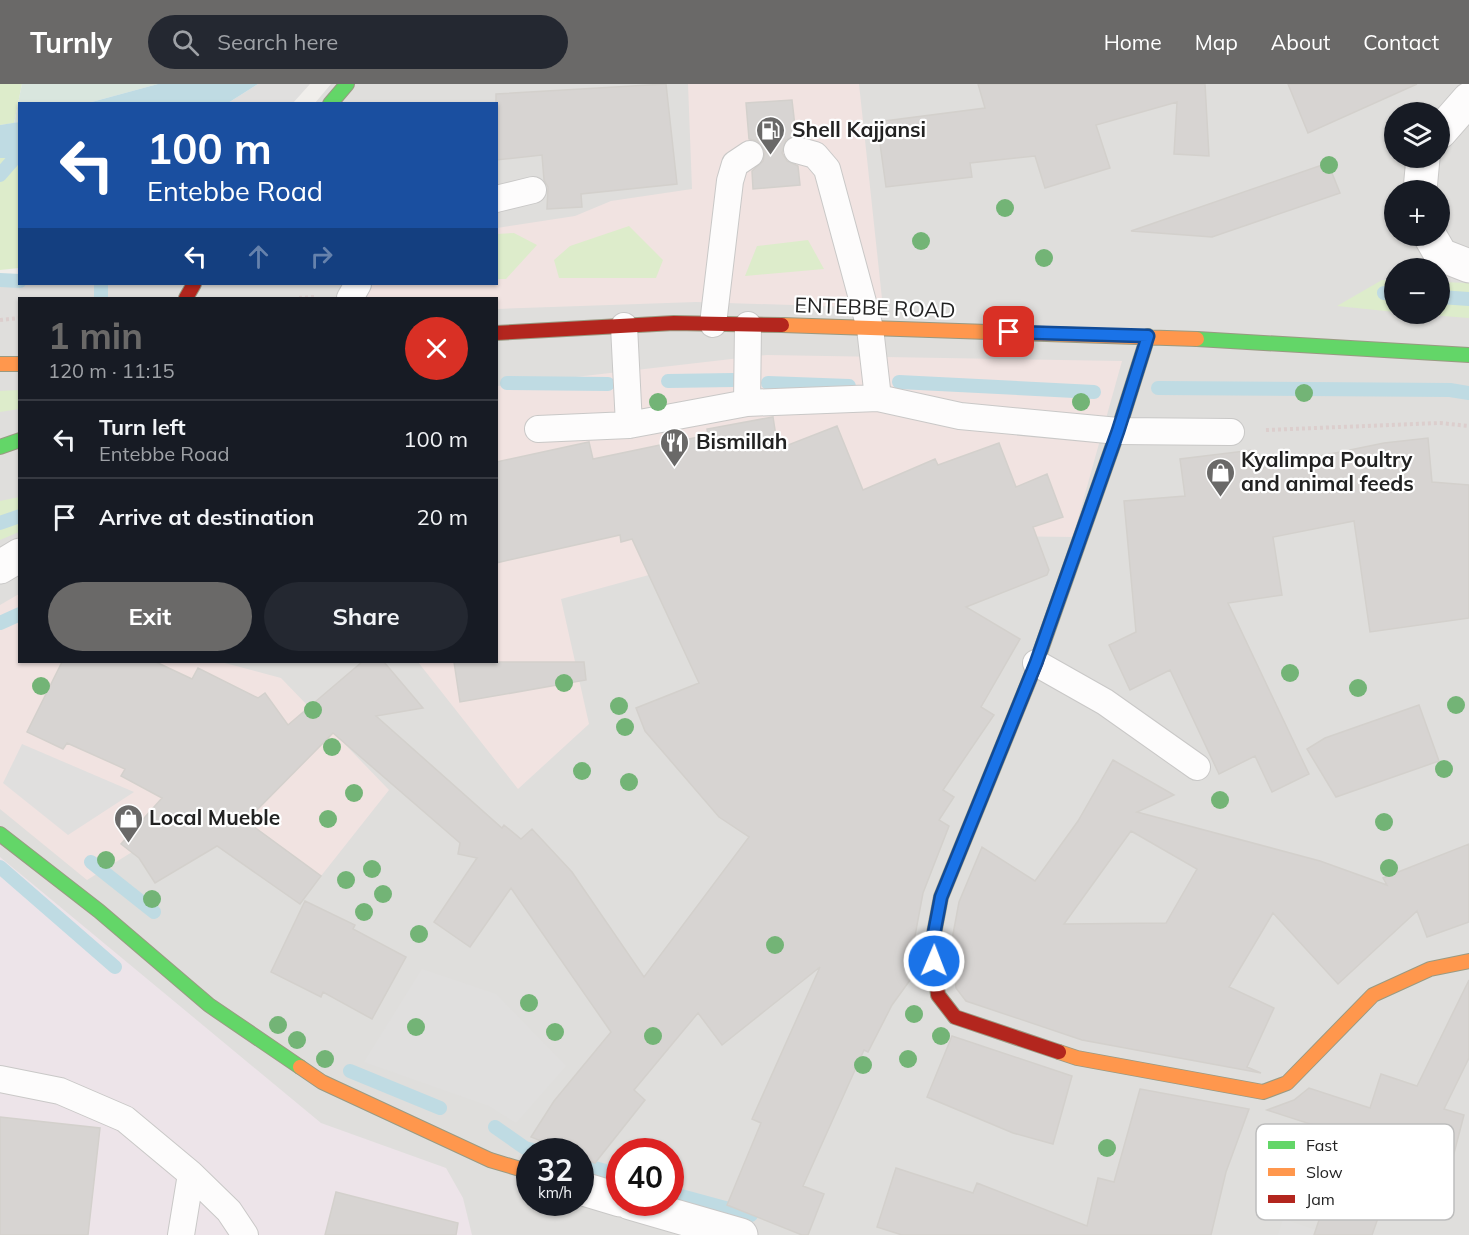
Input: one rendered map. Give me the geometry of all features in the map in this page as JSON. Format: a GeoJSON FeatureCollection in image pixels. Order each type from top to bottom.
{"type":"FeatureCollection","features":[{"type":"Feature","properties":{"kind":"street"},"geometry":{"type":"LineString","coordinates":[[332,102],[347,84]]}},
{"type":"Feature","properties":{"kind":"street"},"geometry":{"type":"LineString","coordinates":[[1450,121],[1469,99]]}},
{"type":"Feature","properties":{"kind":"street"},"geometry":{"type":"LineString","coordinates":[[1436,246],[1441,255],[1469,266]]}},
{"type":"Feature","properties":{"kind":"street","name":"ENTEBBE ROAD"},"geometry":{"type":"LineString","coordinates":[[498,333],[674,323],[1148,336],[1469,355]]}},
{"type":"Feature","properties":{"kind":"street"},"geometry":{"type":"LineString","coordinates":[[1148,336],[1118,431],[1036,663],[941,897],[932,944],[938,995],[955,1017],[1077,1058],[1263,1092],[1287,1083],[1372,995],[1430,969],[1469,961]]}},
{"type":"Feature","properties":{"kind":"street"},"geometry":{"type":"LineString","coordinates":[[0,364],[18,364]]}},
{"type":"Feature","properties":{"kind":"street"},"geometry":{"type":"LineString","coordinates":[[0,447],[18,441]]}},
{"type":"Feature","properties":{"kind":"street"},"geometry":{"type":"LineString","coordinates":[[0,567],[18,556]]}},
{"type":"Feature","properties":{"kind":"street"},"geometry":{"type":"LineString","coordinates":[[0,834],[99,911],[209,1005],[322,1082],[490,1160],[516,1168]]}},
{"type":"Feature","properties":{"kind":"street"},"geometry":{"type":"LineString","coordinates":[[674,1216],[738,1235]]}},
{"type":"Feature","properties":{"kind":"lane"},"geometry":{"type":"LineString","coordinates":[[797,150],[815,155],[827,169],[870,328],[878,398]]}},
{"type":"Feature","properties":{"kind":"lane"},"geometry":{"type":"LineString","coordinates":[[713,324],[730,181],[735,164],[750,154]]}},
{"type":"Feature","properties":{"kind":"lane"},"geometry":{"type":"LineString","coordinates":[[498,199],[533,190]]}},
{"type":"Feature","properties":{"kind":"lane"},"geometry":{"type":"LineString","coordinates":[[747,404],[748,325]]}},
{"type":"Feature","properties":{"kind":"lane"},"geometry":{"type":"LineString","coordinates":[[624,326],[629,425]]}},
{"type":"Feature","properties":{"kind":"lane"},"geometry":{"type":"LineString","coordinates":[[538,429],[629,425],[747,404],[878,398],[960,416],[1118,431],[1231,432]]}},
{"type":"Feature","properties":{"kind":"lane"},"geometry":{"type":"LineString","coordinates":[[1036,663],[1105,702],[1197,767]]}},
{"type":"Feature","properties":{"kind":"lane"},"geometry":{"type":"LineString","coordinates":[[0,1079],[60,1091],[125,1119],[190,1174],[229,1211],[245,1235]]}},
{"type":"Feature","properties":{"kind":"lane"},"geometry":{"type":"LineString","coordinates":[[181,1235],[190,1174]]}},
{"type":"Feature","properties":{"kind":"path"},"geometry":{"type":"LineString","coordinates":[[0,320],[18,318]]}},
{"type":"Feature","properties":{"kind":"path"},"geometry":{"type":"LineString","coordinates":[[1231,432],[1440,423],[1469,426]]}},
{"type":"Feature","properties":{"kind":"shaded area"},"geometry":{"type":"Polygon","coordinates":[[[22,84],[158,84],[92,102],[18,102],[22,84]]]}},
{"type":"Feature","properties":{"kind":"shaded area"},"geometry":{"type":"Polygon","coordinates":[[[258,84],[310,84],[294,102],[230,102],[258,84]]]}},
{"type":"Feature","properties":{"kind":"shaded area"},"geometry":{"type":"Polygon","coordinates":[[[331,84],[1469,84],[1469,1235],[0,1235],[0,274],[18,275],[18,285],[498,285],[498,102],[316,102],[331,84]]]}},
{"type":"Feature","properties":{"kind":"shaded area"},"geometry":{"type":"Polygon","coordinates":[[[688,84],[859,84],[883,308],[696,302],[498,309],[498,297],[366,297],[371,285],[498,285],[498,228],[575,216],[611,201],[692,189],[688,84]]]}},
{"type":"Feature","properties":{"kind":"shaded area"},"geometry":{"type":"Polygon","coordinates":[[[18,104],[18,122],[14,123],[18,104]]]}},
{"type":"Feature","properties":{"kind":"shaded area"},"geometry":{"type":"Polygon","coordinates":[[[767,355],[1122,361],[1073,537],[802,533],[561,599],[589,724],[518,789],[419,663],[498,663],[498,386],[767,355]]]}},
{"type":"Feature","properties":{"kind":"shaded area"},"geometry":{"type":"Polygon","coordinates":[[[18,595],[18,663],[225,663],[281,678],[389,790],[321,876],[205,790],[182,821],[87,880],[0,809],[0,605],[18,595]]]}},
{"type":"Feature","properties":{"kind":"shaded area"},"geometry":{"type":"Polygon","coordinates":[[[22,744],[134,792],[68,835],[3,783],[22,744]]]}},
{"type":"Feature","properties":{"kind":"shaded area"},"geometry":{"type":"Polygon","coordinates":[[[0,857],[321,1123],[446,1168],[463,1198],[472,1235],[0,1235],[0,857]]]}},
{"type":"Feature","properties":{"kind":"shaded area"},"geometry":{"type":"Polygon","coordinates":[[[422,969],[496,994],[566,1066],[516,1123],[489,1106],[364,1062],[422,969]]]}},
{"type":"Feature","properties":{"kind":"shaded area"},"geometry":{"type":"Polygon","coordinates":[[[1283,1220],[1286,1220],[1331,1235],[1278,1235],[1283,1220]]]}},
{"type":"Feature","properties":{"kind":"green space"},"geometry":{"type":"Polygon","coordinates":[[[0,84],[22,84],[14,123],[0,125],[0,84]]]}},
{"type":"Feature","properties":{"kind":"green space"},"geometry":{"type":"Polygon","coordinates":[[[0,158],[18,158],[18,268],[0,270],[0,158]]]}},
{"type":"Feature","properties":{"kind":"green space"},"geometry":{"type":"Polygon","coordinates":[[[629,226],[663,260],[656,278],[559,278],[554,260],[570,246],[629,226]]]}},
{"type":"Feature","properties":{"kind":"green space"},"geometry":{"type":"Polygon","coordinates":[[[514,233],[537,245],[506,279],[498,279],[498,234],[514,233]]]}},
{"type":"Feature","properties":{"kind":"green space"},"geometry":{"type":"Polygon","coordinates":[[[808,240],[824,269],[745,276],[757,246],[808,240]]]}},
{"type":"Feature","properties":{"kind":"green space"},"geometry":{"type":"Polygon","coordinates":[[[1382,280],[1384,280],[1384,311],[1337,306],[1382,280]]]}},
{"type":"Feature","properties":{"kind":"green space"},"geometry":{"type":"Polygon","coordinates":[[[1450,282],[1469,283],[1469,318],[1450,317],[1450,282]]]}},
{"type":"Feature","properties":{"kind":"green space"},"geometry":{"type":"Polygon","coordinates":[[[18,390],[18,409],[0,412],[0,391],[18,390]]]}},
{"type":"Feature","properties":{"kind":"green space"},"geometry":{"type":"Polygon","coordinates":[[[18,497],[18,532],[0,540],[0,501],[18,497]]]}},
{"type":"Feature","properties":{"kind":"water"},"geometry":{"type":"Polygon","coordinates":[[[158,84],[258,84],[230,102],[92,102],[158,84]]]}},
{"type":"Feature","properties":{"kind":"water"},"geometry":{"type":"Polygon","coordinates":[[[18,122],[18,158],[0,158],[0,125],[18,122]]]}},
{"type":"Feature","properties":{"kind":"building"},"geometry":{"type":"Polygon","coordinates":[[[666,84],[677,184],[581,194],[582,207],[547,209],[548,187],[544,180],[542,155],[498,160],[496,94],[666,84]]]}},
{"type":"Feature","properties":{"kind":"building"},"geometry":{"type":"Polygon","coordinates":[[[978,84],[1205,84],[1209,156],[1174,154],[1177,102],[1096,125],[1110,168],[1045,188],[1035,156],[970,163],[972,177],[886,187],[877,122],[985,108],[978,84]]]}},
{"type":"Feature","properties":{"kind":"building"},"geometry":{"type":"Polygon","coordinates":[[[1288,84],[1417,84],[1308,133],[1288,84]]]}},
{"type":"Feature","properties":{"kind":"building"},"geometry":{"type":"Polygon","coordinates":[[[792,100],[796,135],[786,140],[782,153],[787,161],[798,166],[800,185],[753,189],[752,171],[763,161],[765,152],[757,141],[749,139],[746,103],[792,100]]]}},
{"type":"Feature","properties":{"kind":"building"},"geometry":{"type":"Polygon","coordinates":[[[1328,163],[1340,193],[1212,237],[1131,231],[1328,163]]]}},
{"type":"Feature","properties":{"kind":"building"},"geometry":{"type":"Polygon","coordinates":[[[773,417],[778,449],[837,426],[863,490],[935,459],[938,465],[999,443],[1016,487],[1047,474],[1063,517],[1033,527],[1049,570],[1047,575],[966,607],[1020,639],[981,707],[994,715],[943,790],[954,797],[939,820],[949,826],[923,893],[914,941],[917,978],[913,976],[892,1005],[868,1052],[864,1050],[803,1186],[824,1194],[808,1235],[802,1235],[727,1205],[761,1123],[752,1119],[820,967],[722,1045],[698,1013],[634,1090],[645,1100],[615,1138],[606,1138],[606,1149],[595,1163],[594,1138],[531,1137],[554,1101],[611,1032],[511,888],[470,947],[434,922],[477,858],[458,854],[460,843],[333,733],[246,821],[321,876],[300,904],[217,846],[155,883],[139,858],[121,844],[162,798],[121,776],[125,769],[67,743],[63,749],[27,732],[62,663],[158,663],[192,679],[198,668],[258,698],[265,693],[288,725],[361,663],[385,663],[423,708],[376,716],[502,828],[504,825],[521,839],[532,829],[572,872],[644,977],[749,837],[719,817],[645,731],[636,708],[699,683],[632,539],[621,542],[620,535],[498,563],[498,462],[589,442],[593,459],[708,435],[707,429],[773,417]]]}},
{"type":"Feature","properties":{"kind":"building"},"geometry":{"type":"Polygon","coordinates":[[[1428,438],[1432,482],[1469,485],[1469,618],[1370,632],[1354,521],[1273,537],[1282,595],[1228,603],[1309,774],[1272,792],[1255,756],[1219,774],[1170,670],[1130,690],[1109,645],[1136,632],[1124,501],[1185,496],[1180,459],[1253,450],[1256,469],[1384,443],[1428,438]]]}},
{"type":"Feature","properties":{"kind":"building"},"geometry":{"type":"Polygon","coordinates":[[[584,662],[586,680],[460,702],[454,663],[584,662]]]}},
{"type":"Feature","properties":{"kind":"building"},"geometry":{"type":"Polygon","coordinates":[[[1419,705],[1439,761],[1336,797],[1307,749],[1325,738],[1419,705]]]}},
{"type":"Feature","properties":{"kind":"building"},"geometry":{"type":"Polygon","coordinates":[[[1113,760],[1174,795],[1137,812],[1320,861],[1387,885],[1383,878],[1469,844],[1469,922],[1427,937],[1417,911],[1338,984],[1273,913],[1229,987],[1274,1008],[1247,1067],[1261,1073],[1082,1040],[966,1001],[956,988],[951,945],[959,902],[982,847],[1035,881],[1078,821],[1113,760]],[[1131,831],[1064,924],[1166,923],[1197,869],[1131,831]]]}},
{"type":"Feature","properties":{"kind":"building"},"geometry":{"type":"Polygon","coordinates":[[[305,901],[355,925],[353,929],[406,957],[372,1019],[323,992],[321,997],[271,972],[305,901]]]}},
{"type":"Feature","properties":{"kind":"building"},"geometry":{"type":"Polygon","coordinates":[[[1469,980],[1469,1058],[1444,1109],[1464,1115],[1454,1153],[1454,1124],[1310,1124],[1267,1110],[1294,1100],[1309,1088],[1370,1108],[1381,1074],[1417,1086],[1469,980]]]}},
{"type":"Feature","properties":{"kind":"building"},"geometry":{"type":"Polygon","coordinates":[[[952,1036],[1072,1076],[1053,1144],[1013,1133],[927,1097],[952,1036]]]}},
{"type":"Feature","properties":{"kind":"building"},"geometry":{"type":"Polygon","coordinates":[[[1140,1089],[1249,1109],[1226,1172],[1211,1235],[902,1235],[877,1227],[896,1168],[973,1193],[977,1183],[1087,1226],[1098,1178],[1114,1182],[1140,1089]]]}},
{"type":"Feature","properties":{"kind":"building"},"geometry":{"type":"Polygon","coordinates":[[[0,1117],[100,1128],[88,1235],[0,1235],[0,1117]]]}},
{"type":"Feature","properties":{"kind":"building"},"geometry":{"type":"Polygon","coordinates":[[[336,1192],[458,1223],[456,1235],[325,1235],[336,1192]]]}},
{"type":"Feature","properties":{"kind":"building"},"geometry":{"type":"Polygon","coordinates":[[[1319,1220],[1377,1220],[1372,1235],[1314,1235],[1319,1220]]]}},
{"type":"Feature","properties":{"kind":"waterway"},"geometry":{"type":"LineString","coordinates":[[0,175],[18,154]]}},
{"type":"Feature","properties":{"kind":"waterway"},"geometry":{"type":"LineString","coordinates":[[0,280],[18,281]]}},
{"type":"Feature","properties":{"kind":"waterway"},"geometry":{"type":"LineString","coordinates":[[101,285],[101,297]]}},
{"type":"Feature","properties":{"kind":"waterway"},"geometry":{"type":"LineString","coordinates":[[1450,298],[1469,299]]}},
{"type":"Feature","properties":{"kind":"waterway"},"geometry":{"type":"LineString","coordinates":[[668,381],[733,380]]}},
{"type":"Feature","properties":{"kind":"waterway"},"geometry":{"type":"LineString","coordinates":[[899,382],[1094,392]]}},
{"type":"Feature","properties":{"kind":"waterway"},"geometry":{"type":"LineString","coordinates":[[507,383],[608,384]]}},
{"type":"Feature","properties":{"kind":"waterway"},"geometry":{"type":"LineString","coordinates":[[768,383],[849,386]]}},
{"type":"Feature","properties":{"kind":"waterway"},"geometry":{"type":"LineString","coordinates":[[1158,388],[1450,390],[1469,393]]}},
{"type":"Feature","properties":{"kind":"waterway"},"geometry":{"type":"LineString","coordinates":[[0,523],[18,517]]}},
{"type":"Feature","properties":{"kind":"waterway"},"geometry":{"type":"LineString","coordinates":[[0,623],[18,615]]}},
{"type":"Feature","properties":{"kind":"waterway"},"geometry":{"type":"LineString","coordinates":[[91,862],[154,912]]}},
{"type":"Feature","properties":{"kind":"waterway"},"geometry":{"type":"LineString","coordinates":[[0,867],[115,967]]}},
{"type":"Feature","properties":{"kind":"waterway"},"geometry":{"type":"LineString","coordinates":[[350,1071],[440,1108]]}},
{"type":"Feature","properties":{"kind":"waterway"},"geometry":{"type":"LineString","coordinates":[[495,1127],[516,1142]]}},
{"type":"Feature","properties":{"kind":"waterway"},"geometry":{"type":"LineString","coordinates":[[594,1168],[606,1171]]}},
{"type":"Feature","properties":{"kind":"waterway"},"geometry":{"type":"LineString","coordinates":[[684,1197],[751,1215]]}},
{"type":"Feature","properties":{"kind":"traffic: fast"},"geometry":{"type":"LineString","coordinates":[[332,102],[347,84]]}},
{"type":"Feature","properties":{"kind":"traffic: fast"},"geometry":{"type":"LineString","coordinates":[[1197,339],[1469,355]]}},
{"type":"Feature","properties":{"kind":"traffic: fast"},"geometry":{"type":"LineString","coordinates":[[0,447],[18,441]]}},
{"type":"Feature","properties":{"kind":"traffic: fast"},"geometry":{"type":"LineString","coordinates":[[0,834],[99,911],[209,1005],[300,1067]]}},
{"type":"Feature","properties":{"kind":"traffic: slow"},"geometry":{"type":"LineString","coordinates":[[782,325],[1197,339]]}},
{"type":"Feature","properties":{"kind":"traffic: slow"},"geometry":{"type":"LineString","coordinates":[[1037,661],[1118,431],[1148,336]]}},
{"type":"Feature","properties":{"kind":"traffic: slow"},"geometry":{"type":"LineString","coordinates":[[0,364],[18,364]]}},
{"type":"Feature","properties":{"kind":"traffic: slow"},"geometry":{"type":"LineString","coordinates":[[1059,1052],[1077,1058],[1263,1092],[1287,1083],[1373,995],[1430,969],[1469,961]]}},
{"type":"Feature","properties":{"kind":"traffic: slow"},"geometry":{"type":"LineString","coordinates":[[300,1067],[322,1082],[490,1160],[516,1168]]}},
{"type":"Feature","properties":{"kind":"traffic: jam"},"geometry":{"type":"LineString","coordinates":[[187,297],[193,285]]}},
{"type":"Feature","properties":{"kind":"traffic: jam"},"geometry":{"type":"LineString","coordinates":[[498,333],[674,323],[782,325]]}},
{"type":"Feature","properties":{"kind":"traffic: jam"},"geometry":{"type":"LineString","coordinates":[[1037,661],[941,897],[932,944],[938,995],[955,1017],[1059,1052]]}},
{"type":"Feature","properties":{"kind":"place","name":"Shell Kajjansi"},"geometry":{"type":"Point","coordinates":[771,156]}},
{"type":"Feature","properties":{"kind":"place","name":"Bismillah"},"geometry":{"type":"Point","coordinates":[675,468]}},
{"type":"Feature","properties":{"kind":"place","name":"Kyalimpa Poultry and animal feeds"},"geometry":{"type":"Point","coordinates":[1220,498]}},
{"type":"Feature","properties":{"kind":"place","name":"Local Mueble"},"geometry":{"type":"Point","coordinates":[128,844]}},
{"type":"Feature","properties":{"kind":"route"},"geometry":{"type":"LineString","coordinates":[[934,961],[932,944],[941,897],[1036,663],[1130,397],[1148,336],[1009,332]]}}]}
